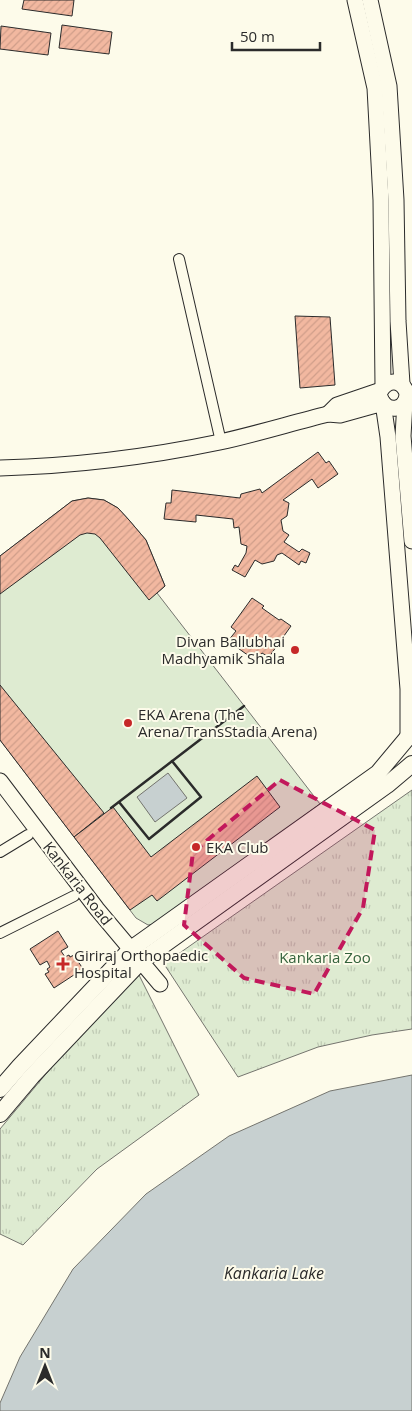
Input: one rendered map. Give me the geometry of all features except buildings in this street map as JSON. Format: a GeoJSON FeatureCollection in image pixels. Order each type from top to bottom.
{"type":"FeatureCollection","features":[{"type":"Feature","properties":{"kind":"main road"},"geometry":{"type":"LineString","coordinates":[[355,0],[375,88],[384,114],[396,200],[398,321],[406,392],[403,436],[412,541]]}},
{"type":"Feature","properties":{"kind":"main road"},"geometry":{"type":"LineString","coordinates":[[0,1089],[20,1066],[133,958],[378,773],[411,738],[388,438],[382,393],[382,200],[384,114],[389,86],[370,0]]}},
{"type":"Feature","properties":{"kind":"main road"},"geometry":{"type":"LineString","coordinates":[[0,468],[38,467],[124,459],[221,442],[328,414],[340,415],[382,393],[391,382],[396,382],[406,392]]}},
{"type":"Feature","properties":{"kind":"main road"},"geometry":{"type":"LineString","coordinates":[[382,393],[386,406],[394,408],[402,406],[406,392]]}},
{"type":"Feature","properties":{"kind":"main road"},"geometry":{"type":"LineString","coordinates":[[0,1114],[133,958],[379,791],[412,764]]}},
{"type":"Feature","properties":{"kind":"main road","name":"Kankaria Road"},"geometry":{"type":"LineString","coordinates":[[0,780],[133,958],[160,984]]}},
{"type":"Feature","properties":{"kind":"main road"},"geometry":{"type":"LineString","coordinates":[[0,798],[89,916],[133,958]]}},
{"type":"Feature","properties":{"kind":"street"},"geometry":{"type":"LineString","coordinates":[[179,258],[221,442]]}},
{"type":"Feature","properties":{"kind":"street"},"geometry":{"type":"LineString","coordinates":[[0,852],[28,835]]}},
{"type":"Feature","properties":{"kind":"street"},"geometry":{"type":"LineString","coordinates":[[0,933],[74,896]]}},
{"type":"Feature","properties":{"kind":"highlighted area"},"geometry":{"type":"Polygon","coordinates":[[[280,780],[375,830],[363,908],[314,994],[244,978],[184,925],[193,852],[280,780]]]}},
{"type":"Feature","properties":{"kind":"green space","name":"EKA Arena (The Arena/TransStadia Arena)"},"geometry":{"type":"Polygon","coordinates":[[[88,498],[104,500],[118,508],[146,540],[165,586],[157,593],[320,804],[156,924],[148,925],[136,918],[0,740],[0,556],[72,501],[88,498]]]}},
{"type":"Feature","properties":{"kind":"green space","name":"Kankaria Zoo"},"geometry":{"type":"Polygon","coordinates":[[[412,790],[412,1029],[372,1035],[318,1047],[238,1077],[164,964],[412,790]]]}},
{"type":"Feature","properties":{"kind":"green space"},"geometry":{"type":"Polygon","coordinates":[[[135,967],[199,1095],[97,1169],[23,1245],[0,1234],[0,1129],[135,967]]]}},
{"type":"Feature","properties":{"kind":"water"},"geometry":{"type":"Polygon","coordinates":[[[168,773],[187,798],[155,822],[137,797],[168,773]]]}},
{"type":"Feature","properties":{"kind":"water","name":"Kankaria Lake"},"geometry":{"type":"Polygon","coordinates":[[[412,1075],[412,1411],[0,1411],[0,1403],[20,1357],[73,1269],[146,1194],[229,1136],[330,1091],[412,1075]]]}},
{"type":"Feature","properties":{"kind":"wall"},"geometry":{"type":"LineString","coordinates":[[111,808],[244,706]]}},
{"type":"Feature","properties":{"kind":"wall"},"geometry":{"type":"LineString","coordinates":[[119,802],[149,839],[201,797],[172,761]]}},
{"type":"Feature","properties":{"kind":"place","name":"Divan Ballubhai Madhyamik Shala"},"geometry":{"type":"Point","coordinates":[295,650]}},
{"type":"Feature","properties":{"kind":"place","name":"EKA Arena (The Arena/TransStadia Arena)"},"geometry":{"type":"Point","coordinates":[128,723]}},
{"type":"Feature","properties":{"kind":"place","name":"EKA Club"},"geometry":{"type":"Point","coordinates":[196,847]}},
{"type":"Feature","properties":{"kind":"place","name":"Giriraj Orthopaedic Hospital"},"geometry":{"type":"Point","coordinates":[63,964]}}]}
